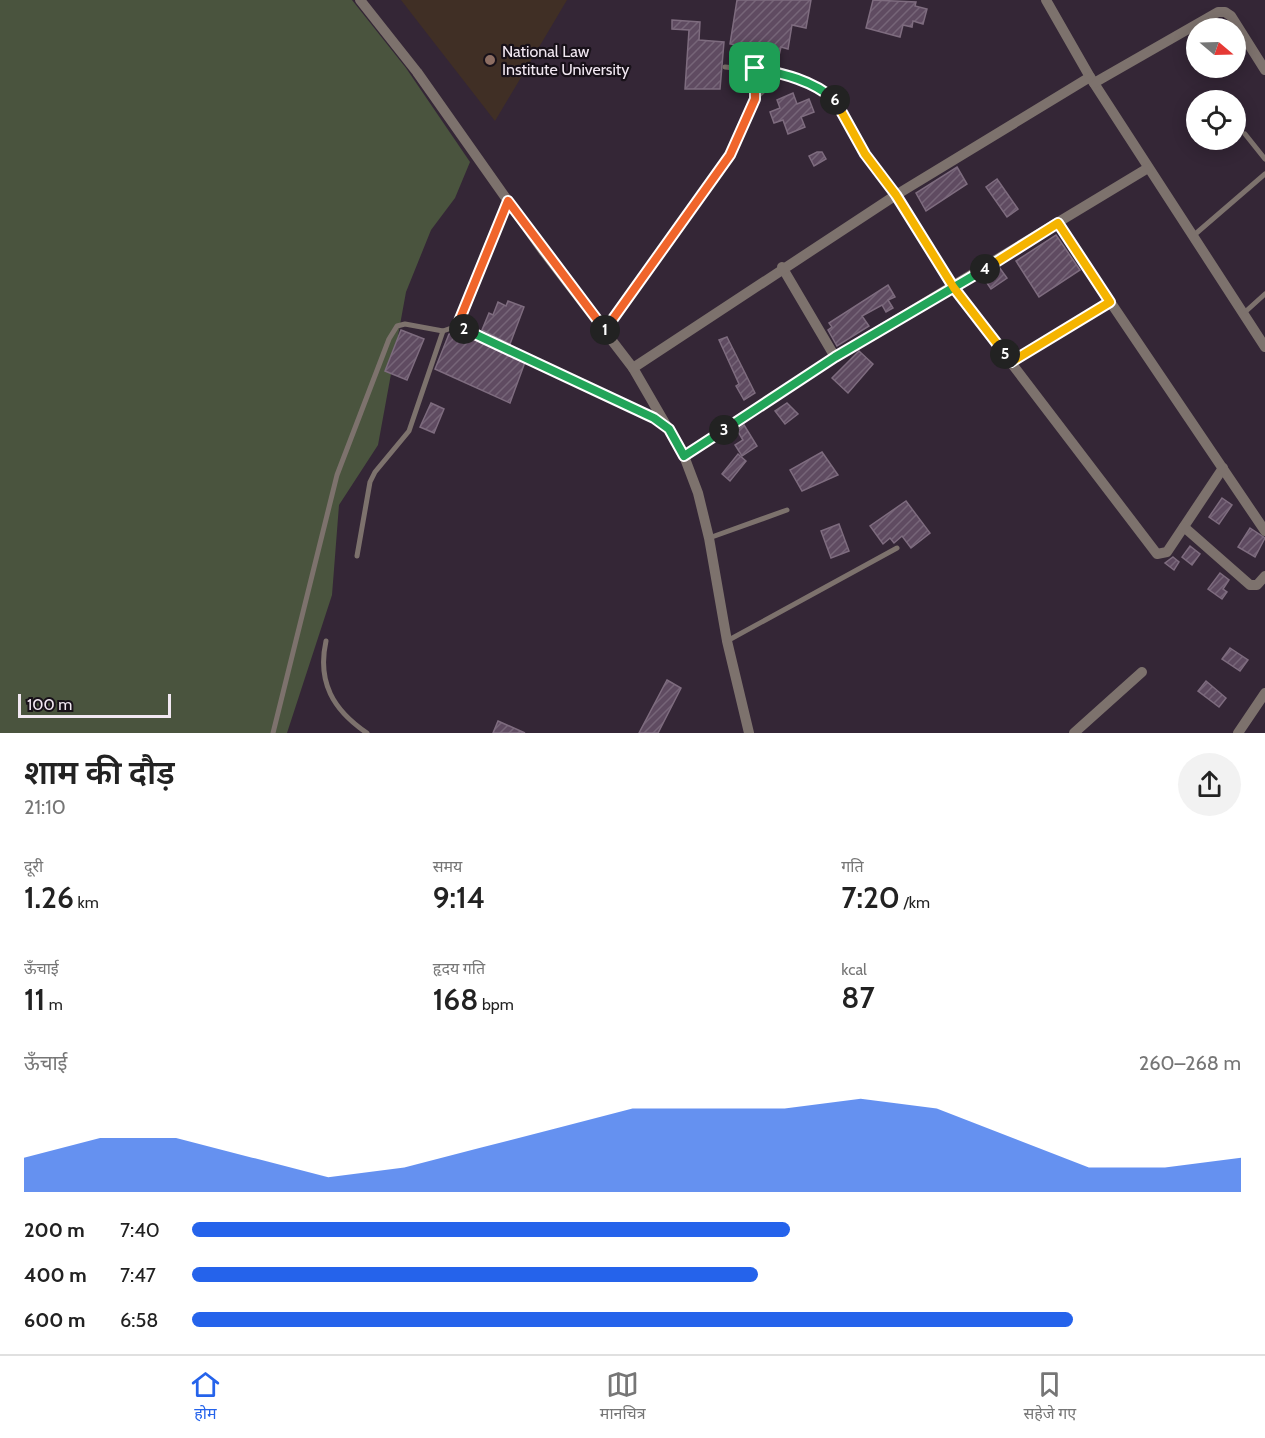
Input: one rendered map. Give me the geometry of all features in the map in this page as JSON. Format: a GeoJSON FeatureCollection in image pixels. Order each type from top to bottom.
{"type":"FeatureCollection","features":[{"type":"Feature","properties":{"kind":"street"},"geometry":{"type":"LineString","coordinates":[[360,0],[417,72],[508,201],[633,368],[684,456],[698,493],[709,538],[727,641],[749,733]]}},
{"type":"Feature","properties":{"kind":"street"},"geometry":{"type":"LineString","coordinates":[[1046,0],[1092,80],[1265,346]]}},
{"type":"Feature","properties":{"kind":"street"},"geometry":{"type":"LineString","coordinates":[[633,368],[782,267],[896,195],[1092,80],[1218,12],[1225,12],[1231,16],[1265,70]]}},
{"type":"Feature","properties":{"kind":"street"},"geometry":{"type":"LineString","coordinates":[[684,456],[835,357],[954,288],[1148,168]]}},
{"type":"Feature","properties":{"kind":"street"},"geometry":{"type":"LineString","coordinates":[[896,195],[954,288],[1157,555],[1167,552],[1223,468]]}},
{"type":"Feature","properties":{"kind":"street"},"geometry":{"type":"LineString","coordinates":[[1058,223],[1265,531]]}},
{"type":"Feature","properties":{"kind":"street"},"geometry":{"type":"LineString","coordinates":[[782,267],[835,357]]}},
{"type":"Feature","properties":{"kind":"street"},"geometry":{"type":"LineString","coordinates":[[1011,362],[1110,302]]}},
{"type":"Feature","properties":{"kind":"street"},"geometry":{"type":"LineString","coordinates":[[1184,527],[1250,585],[1257,585],[1265,576]]}},
{"type":"Feature","properties":{"kind":"street"},"geometry":{"type":"LineString","coordinates":[[1074,733],[1142,672]]}},
{"type":"Feature","properties":{"kind":"street"},"geometry":{"type":"LineString","coordinates":[[1238,733],[1265,693]]}},
{"type":"Feature","properties":{"kind":"lane"},"geometry":{"type":"LineString","coordinates":[[725,67],[755,68],[782,73],[820,87],[837,101],[865,154],[896,195]]}},
{"type":"Feature","properties":{"kind":"lane"},"geometry":{"type":"LineString","coordinates":[[755,68],[755,99]]}},
{"type":"Feature","properties":{"kind":"lane"},"geometry":{"type":"LineString","coordinates":[[604,331],[730,155],[755,99],[782,73]]}},
{"type":"Feature","properties":{"kind":"lane"},"geometry":{"type":"LineString","coordinates":[[1246,135],[1265,159]]}},
{"type":"Feature","properties":{"kind":"lane"},"geometry":{"type":"LineString","coordinates":[[1193,236],[1265,174]]}},
{"type":"Feature","properties":{"kind":"lane"},"geometry":{"type":"LineString","coordinates":[[457,326],[508,201]]}},
{"type":"Feature","properties":{"kind":"lane"},"geometry":{"type":"LineString","coordinates":[[1243,313],[1265,294]]}},
{"type":"Feature","properties":{"kind":"lane"},"geometry":{"type":"LineString","coordinates":[[273,733],[334,484],[389,339],[397,326],[405,324],[443,331],[457,326],[486,337],[633,408],[669,429]]}},
{"type":"Feature","properties":{"kind":"lane"},"geometry":{"type":"LineString","coordinates":[[357,556],[370,482],[375,472],[409,431],[443,331]]}},
{"type":"Feature","properties":{"kind":"lane"},"geometry":{"type":"LineString","coordinates":[[709,538],[787,510]]}},
{"type":"Feature","properties":{"kind":"lane"},"geometry":{"type":"LineString","coordinates":[[727,641],[897,548]]}},
{"type":"Feature","properties":{"kind":"lane"},"geometry":{"type":"LineString","coordinates":[[326,640],[323,665],[336,707],[353,725],[367,733]]}},
{"type":"Feature","properties":{"kind":"shaded area","name":"National Law Institute University"},"geometry":{"type":"Polygon","coordinates":[[[401,0],[567,0],[495,121],[401,0]]]}},
{"type":"Feature","properties":{"kind":"green space"},"geometry":{"type":"Polygon","coordinates":[[[0,0],[352,0],[406,68],[470,162],[455,198],[431,230],[406,292],[378,445],[339,505],[332,595],[287,733],[0,733],[0,0]]]}},
{"type":"Feature","properties":{"kind":"building"},"geometry":{"type":"Polygon","coordinates":[[[737,0],[811,0],[806,28],[792,25],[788,49],[781,47],[778,60],[766,58],[767,50],[730,44],[737,0]]]}},
{"type":"Feature","properties":{"kind":"building"},"geometry":{"type":"Polygon","coordinates":[[[873,0],[916,2],[915,6],[927,9],[923,24],[913,21],[912,27],[903,25],[900,37],[866,28],[873,0]]]}},
{"type":"Feature","properties":{"kind":"building"},"geometry":{"type":"Polygon","coordinates":[[[672,20],[700,22],[699,40],[724,42],[720,89],[685,89],[689,30],[672,29],[672,20]]]}},
{"type":"Feature","properties":{"kind":"building"},"geometry":{"type":"Polygon","coordinates":[[[793,93],[797,104],[809,99],[814,112],[801,117],[805,127],[788,134],[783,120],[774,123],[770,112],[780,108],[777,100],[793,93]]]}},
{"type":"Feature","properties":{"kind":"building"},"geometry":{"type":"Polygon","coordinates":[[[822,152],[826,159],[814,166],[809,156],[822,152]]]}},
{"type":"Feature","properties":{"kind":"building"},"geometry":{"type":"Polygon","coordinates":[[[957,167],[967,184],[926,211],[916,193],[957,167]]]}},
{"type":"Feature","properties":{"kind":"building"},"geometry":{"type":"Polygon","coordinates":[[[997,179],[1018,209],[1007,217],[986,187],[997,179]]]}},
{"type":"Feature","properties":{"kind":"building"},"geometry":{"type":"Polygon","coordinates":[[[1056,235],[1080,270],[1039,297],[1016,261],[1056,235]]]}},
{"type":"Feature","properties":{"kind":"building"},"geometry":{"type":"Polygon","coordinates":[[[999,267],[1007,278],[991,289],[983,277],[999,267]]]}},
{"type":"Feature","properties":{"kind":"building"},"geometry":{"type":"Polygon","coordinates":[[[888,285],[895,297],[888,300],[893,308],[886,312],[882,305],[862,316],[869,326],[837,346],[828,330],[832,327],[829,323],[888,285]]]}},
{"type":"Feature","properties":{"kind":"building"},"geometry":{"type":"Polygon","coordinates":[[[508,301],[524,307],[510,344],[482,330],[489,313],[493,315],[498,302],[506,306],[508,301]]]}},
{"type":"Feature","properties":{"kind":"building"},"geometry":{"type":"Polygon","coordinates":[[[401,330],[424,339],[407,380],[385,371],[401,330]]]}},
{"type":"Feature","properties":{"kind":"building"},"geometry":{"type":"Polygon","coordinates":[[[455,332],[484,341],[525,362],[510,403],[435,369],[449,334],[455,332]]]}},
{"type":"Feature","properties":{"kind":"building"},"geometry":{"type":"Polygon","coordinates":[[[727,337],[755,393],[744,400],[736,386],[739,384],[719,340],[727,337]]]}},
{"type":"Feature","properties":{"kind":"building"},"geometry":{"type":"Polygon","coordinates":[[[859,351],[873,364],[848,393],[832,378],[859,351]]]}},
{"type":"Feature","properties":{"kind":"building"},"geometry":{"type":"Polygon","coordinates":[[[431,403],[444,409],[434,433],[420,427],[431,403]]]}},
{"type":"Feature","properties":{"kind":"building"},"geometry":{"type":"Polygon","coordinates":[[[787,403],[798,414],[785,424],[775,411],[787,403]]]}},
{"type":"Feature","properties":{"kind":"building"},"geometry":{"type":"Polygon","coordinates":[[[744,425],[757,446],[742,456],[735,445],[743,440],[737,430],[744,425]]]}},
{"type":"Feature","properties":{"kind":"building"},"geometry":{"type":"Polygon","coordinates":[[[822,452],[838,475],[802,491],[790,470],[822,452]]]}},
{"type":"Feature","properties":{"kind":"building"},"geometry":{"type":"Polygon","coordinates":[[[738,454],[746,461],[730,481],[722,474],[738,454]]]}},
{"type":"Feature","properties":{"kind":"building"},"geometry":{"type":"Polygon","coordinates":[[[1222,498],[1232,505],[1219,524],[1209,517],[1222,498]]]}},
{"type":"Feature","properties":{"kind":"building"},"geometry":{"type":"Polygon","coordinates":[[[906,501],[930,533],[911,548],[902,536],[894,543],[890,538],[883,544],[870,526],[906,501]]]}},
{"type":"Feature","properties":{"kind":"building"},"geometry":{"type":"Polygon","coordinates":[[[839,524],[849,551],[831,558],[821,531],[839,524]]]}},
{"type":"Feature","properties":{"kind":"building"},"geometry":{"type":"Polygon","coordinates":[[[1250,528],[1265,538],[1255,557],[1238,547],[1250,528]]]}},
{"type":"Feature","properties":{"kind":"building"},"geometry":{"type":"Polygon","coordinates":[[[1190,546],[1200,554],[1192,565],[1182,557],[1190,546]]]}},
{"type":"Feature","properties":{"kind":"building"},"geometry":{"type":"Polygon","coordinates":[[[1173,557],[1179,562],[1174,570],[1165,563],[1173,557]]]}},
{"type":"Feature","properties":{"kind":"building"},"geometry":{"type":"Polygon","coordinates":[[[1220,573],[1229,580],[1223,589],[1227,592],[1222,599],[1208,589],[1220,573]]]}},
{"type":"Feature","properties":{"kind":"building"},"geometry":{"type":"Polygon","coordinates":[[[1230,648],[1248,660],[1240,671],[1222,659],[1230,648]]]}},
{"type":"Feature","properties":{"kind":"building"},"geometry":{"type":"Polygon","coordinates":[[[667,680],[681,688],[658,733],[639,733],[667,680]]]}},
{"type":"Feature","properties":{"kind":"building"},"geometry":{"type":"Polygon","coordinates":[[[1206,681],[1226,698],[1219,707],[1198,691],[1206,681]]]}},
{"type":"Feature","properties":{"kind":"building"},"geometry":{"type":"Polygon","coordinates":[[[498,721],[525,733],[493,733],[498,721]]]}},
{"type":"Feature","properties":{"kind":"place","name":"National Law Institute University"},"geometry":{"type":"Point","coordinates":[490,60]}},
{"type":"Feature","properties":{"kind":"route"},"geometry":{"type":"LineString","coordinates":[[755,68],[755,99],[743,131],[730,155],[604,331],[508,201],[457,326],[486,337],[654,418],[669,429],[684,456],[835,357],[954,288],[1058,223],[1110,302],[1011,362],[954,288],[896,195],[865,154],[837,101],[820,87],[782,73],[755,68]]}}]}
